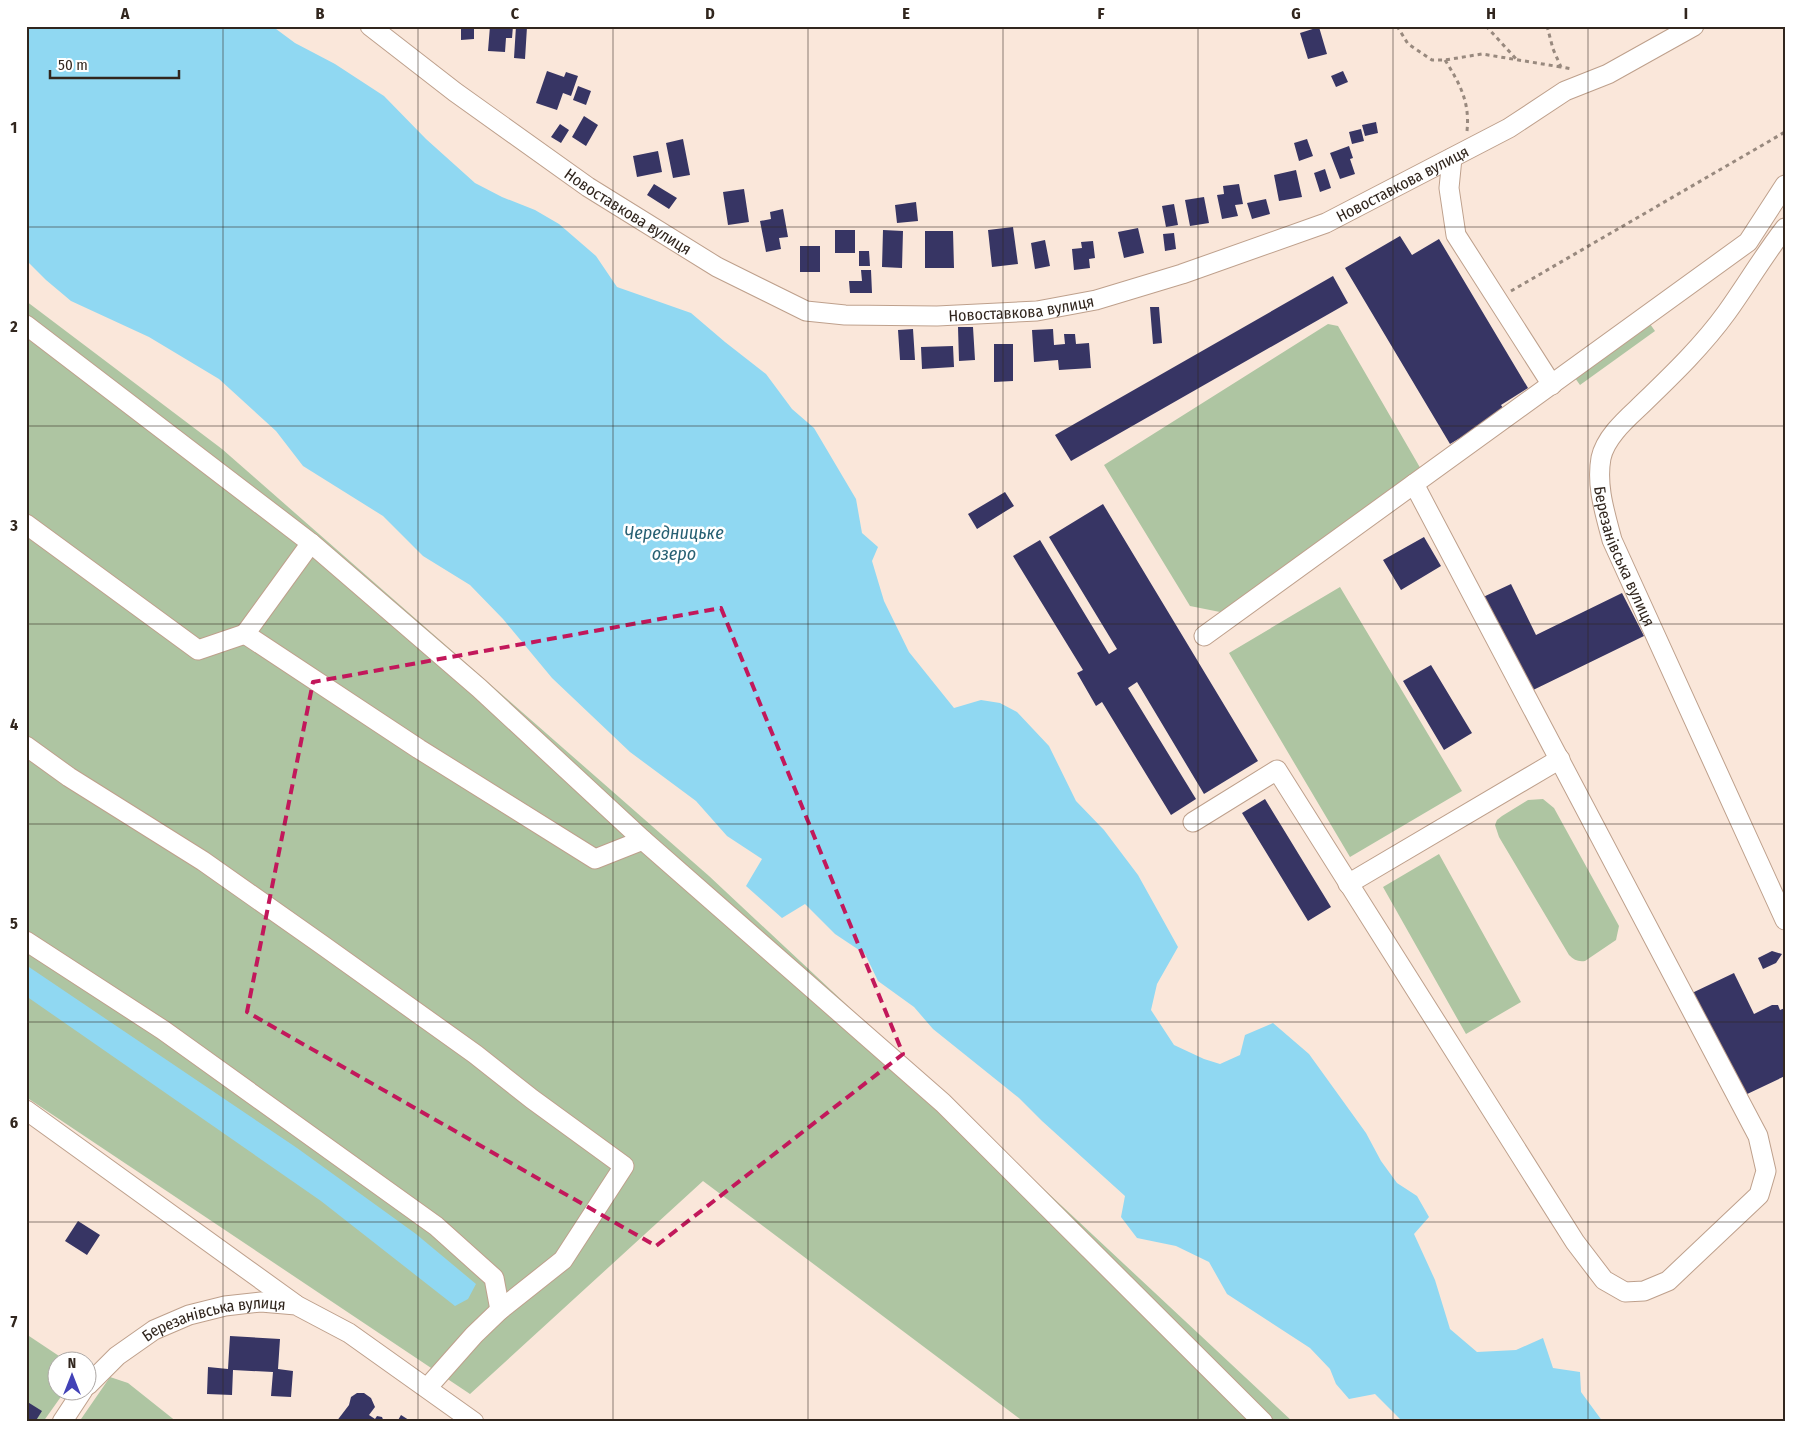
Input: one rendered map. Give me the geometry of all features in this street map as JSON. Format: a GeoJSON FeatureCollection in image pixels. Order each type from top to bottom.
{"type":"FeatureCollection","features":[{"type":"Feature","properties":{"kind":"street","name":"Новоставкова вулиця"},"geometry":{"type":"LineString","coordinates":[[370,26],[455,92],[588,187],[717,267],[806,311],[845,315],[937,316],[1011,314],[1096,300],[1182,274],[1326,223],[1509,128],[1565,91],[1608,74],[1694,26]]}},
{"type":"Feature","properties":{"kind":"street"},"geometry":{"type":"LineString","coordinates":[[1456,156],[1449,188],[1456,235],[1552,385]]}},
{"type":"Feature","properties":{"kind":"street"},"geometry":{"type":"LineString","coordinates":[[1204,636],[1748,242],[1785,185]]}},
{"type":"Feature","properties":{"kind":"street","name":"Березанівська вулиця"},"geometry":{"type":"LineString","coordinates":[[1785,228],[1763,256],[1726,313],[1687,359],[1610,438],[1601,456],[1599,484],[1612,540],[1785,920]]}},
{"type":"Feature","properties":{"kind":"street"},"geometry":{"type":"LineString","coordinates":[[26,325],[311,544],[479,688],[643,840],[943,1103],[1263,1422]]}},
{"type":"Feature","properties":{"kind":"street"},"geometry":{"type":"LineString","coordinates":[[1193,822],[1277,770],[1575,1242],[1604,1280],[1625,1292],[1644,1291],[1668,1281],[1759,1195],[1766,1171],[1758,1136],[1414,484]]}},
{"type":"Feature","properties":{"kind":"street"},"geometry":{"type":"LineString","coordinates":[[26,524],[198,650],[246,634],[311,544]]}},
{"type":"Feature","properties":{"kind":"street"},"geometry":{"type":"LineString","coordinates":[[246,634],[419,749],[595,859],[643,840]]}},
{"type":"Feature","properties":{"kind":"street"},"geometry":{"type":"LineString","coordinates":[[26,746],[69,777],[203,861],[475,1054],[532,1099],[624,1166],[563,1260],[500,1310],[474,1335],[427,1388]]}},
{"type":"Feature","properties":{"kind":"street"},"geometry":{"type":"LineString","coordinates":[[1348,884],[1560,759]]}},
{"type":"Feature","properties":{"kind":"street"},"geometry":{"type":"LineString","coordinates":[[26,942],[163,1030],[436,1226],[494,1278],[500,1310]]}},
{"type":"Feature","properties":{"kind":"street"},"geometry":{"type":"LineString","coordinates":[[26,1110],[296,1305]]}},
{"type":"Feature","properties":{"kind":"street","name":"Березанівська вулиця"},"geometry":{"type":"LineString","coordinates":[[98,1375],[117,1356],[146,1335],[189,1315],[225,1306],[261,1302],[296,1305],[349,1333],[474,1422]]}},
{"type":"Feature","properties":{"kind":"street"},"geometry":{"type":"LineString","coordinates":[[62,1422],[76,1400]]}},
{"type":"Feature","properties":{"kind":"path"},"geometry":{"type":"LineString","coordinates":[[1397,26],[1408,44],[1432,60],[1445,60],[1482,54],[1580,70]]}},
{"type":"Feature","properties":{"kind":"path"},"geometry":{"type":"LineString","coordinates":[[1486,26],[1519,61]]}},
{"type":"Feature","properties":{"kind":"path"},"geometry":{"type":"LineString","coordinates":[[1547,26],[1553,49],[1561,67]]}},
{"type":"Feature","properties":{"kind":"path"},"geometry":{"type":"LineString","coordinates":[[1445,60],[1462,87],[1469,115],[1466,134],[1456,156]]}},
{"type":"Feature","properties":{"kind":"path"},"geometry":{"type":"LineString","coordinates":[[1497,299],[1785,132]]}},
{"type":"Feature","properties":{"kind":"highlighted area"},"geometry":{"type":"Polygon","coordinates":[[[721,608],[903,1054],[656,1246],[247,1012],[313,682],[721,608]]]}},
{"type":"Feature","properties":{"kind":"green space"},"geometry":{"type":"Polygon","coordinates":[[[26,301],[222,449],[709,876],[1293,1422],[1024,1422],[703,1181],[470,1394],[26,1097],[26,301]]]}},
{"type":"Feature","properties":{"kind":"green space"},"geometry":{"type":"Polygon","coordinates":[[[1328,324],[1338,326],[1422,471],[1225,613],[1190,606],[1104,465],[1328,324]]]}},
{"type":"Feature","properties":{"kind":"green space"},"geometry":{"type":"Polygon","coordinates":[[[1650,324],[1655,331],[1580,385],[1575,378],[1650,324]]]}},
{"type":"Feature","properties":{"kind":"green space"},"geometry":{"type":"Polygon","coordinates":[[[1340,587],[1462,791],[1350,857],[1229,653],[1340,587]]]}},
{"type":"Feature","properties":{"kind":"green space"},"geometry":{"type":"Polygon","coordinates":[[[1543,799],[1554,808],[1619,926],[1616,940],[1585,961],[1576,960],[1569,955],[1499,837],[1495,825],[1502,816],[1528,800],[1543,799]]]}},
{"type":"Feature","properties":{"kind":"green space"},"geometry":{"type":"Polygon","coordinates":[[[1439,854],[1521,1002],[1466,1034],[1383,887],[1439,854]]]}},
{"type":"Feature","properties":{"kind":"green space"},"geometry":{"type":"Polygon","coordinates":[[[26,1334],[50,1350],[48,1350],[48,1400],[59,1400],[43,1422],[26,1422],[26,1334]]]}},
{"type":"Feature","properties":{"kind":"green space"},"geometry":{"type":"Polygon","coordinates":[[[110,1377],[128,1383],[177,1422],[79,1422],[94,1400],[98,1400],[98,1394],[110,1377]]]}},
{"type":"Feature","properties":{"kind":"water","name":"Чередницьке озеро"},"geometry":{"type":"Polygon","coordinates":[[[26,26],[272,26],[295,43],[335,64],[384,96],[426,139],[475,183],[502,197],[535,210],[559,224],[596,256],[617,287],[691,313],[766,374],[792,409],[814,428],[856,499],[862,533],[878,547],[872,561],[884,601],[909,652],[954,708],[981,700],[1000,703],[1017,712],[1049,746],[1076,801],[1104,830],[1138,875],[1178,947],[1157,984],[1151,1010],[1174,1045],[1220,1064],[1240,1055],[1245,1035],[1273,1023],[1309,1054],[1366,1133],[1381,1161],[1397,1183],[1417,1196],[1429,1217],[1414,1234],[1435,1280],[1450,1329],[1477,1352],[1516,1350],[1543,1338],[1553,1368],[1580,1372],[1581,1392],[1603,1422],[1403,1422],[1375,1394],[1349,1399],[1336,1384],[1330,1369],[1310,1348],[1227,1294],[1209,1262],[1176,1246],[1137,1238],[1121,1217],[1125,1196],[1019,1098],[933,1029],[914,1007],[878,981],[865,954],[835,934],[805,904],[782,918],[746,886],[762,859],[727,836],[696,801],[630,752],[552,678],[503,619],[470,585],[423,556],[383,516],[303,466],[276,431],[219,379],[149,337],[71,301],[46,280],[26,260],[26,26]]]}},
{"type":"Feature","properties":{"kind":"water"},"geometry":{"type":"Polygon","coordinates":[[[26,965],[297,1148],[416,1234],[476,1284],[468,1299],[455,1306],[321,1201],[26,996],[26,965]]]}},
{"type":"Feature","properties":{"kind":"building"},"geometry":{"type":"Polygon","coordinates":[[[461,26],[474,26],[474,39],[461,40],[461,26]]]}},
{"type":"Feature","properties":{"kind":"building"},"geometry":{"type":"Polygon","coordinates":[[[490,26],[513,26],[512,38],[506,38],[505,52],[488,51],[490,26]]]}},
{"type":"Feature","properties":{"kind":"building"},"geometry":{"type":"Polygon","coordinates":[[[516,26],[527,27],[525,59],[514,58],[516,26]]]}},
{"type":"Feature","properties":{"kind":"building"},"geometry":{"type":"Polygon","coordinates":[[[1319,27],[1327,54],[1308,59],[1300,33],[1319,27]]]}},
{"type":"Feature","properties":{"kind":"building"},"geometry":{"type":"Polygon","coordinates":[[[547,71],[564,77],[566,72],[578,76],[571,96],[563,93],[557,110],[536,103],[547,71]]]}},
{"type":"Feature","properties":{"kind":"building"},"geometry":{"type":"Polygon","coordinates":[[[1343,71],[1348,82],[1336,87],[1331,76],[1343,71]]]}},
{"type":"Feature","properties":{"kind":"building"},"geometry":{"type":"Polygon","coordinates":[[[578,86],[591,91],[586,105],[573,100],[578,86]]]}},
{"type":"Feature","properties":{"kind":"building"},"geometry":{"type":"Polygon","coordinates":[[[584,116],[598,125],[586,146],[572,137],[584,116]]]}},
{"type":"Feature","properties":{"kind":"building"},"geometry":{"type":"Polygon","coordinates":[[[1376,122],[1378,133],[1365,136],[1362,125],[1376,122]]]}},
{"type":"Feature","properties":{"kind":"building"},"geometry":{"type":"Polygon","coordinates":[[[560,124],[569,130],[561,143],[551,137],[560,124]]]}},
{"type":"Feature","properties":{"kind":"building"},"geometry":{"type":"Polygon","coordinates":[[[1361,129],[1364,141],[1352,144],[1349,132],[1361,129]]]}},
{"type":"Feature","properties":{"kind":"building"},"geometry":{"type":"Polygon","coordinates":[[[683,139],[690,175],[673,178],[666,143],[683,139]]]}},
{"type":"Feature","properties":{"kind":"building"},"geometry":{"type":"Polygon","coordinates":[[[1307,139],[1313,156],[1299,161],[1294,143],[1307,139]]]}},
{"type":"Feature","properties":{"kind":"building"},"geometry":{"type":"Polygon","coordinates":[[[1349,146],[1353,158],[1350,159],[1355,174],[1340,179],[1330,153],[1349,146]]]}},
{"type":"Feature","properties":{"kind":"building"},"geometry":{"type":"Polygon","coordinates":[[[658,151],[662,172],[637,177],[633,156],[658,151]]]}},
{"type":"Feature","properties":{"kind":"building"},"geometry":{"type":"Polygon","coordinates":[[[1325,169],[1331,188],[1320,192],[1314,173],[1325,169]]]}},
{"type":"Feature","properties":{"kind":"building"},"geometry":{"type":"Polygon","coordinates":[[[1296,170],[1302,197],[1279,201],[1274,175],[1296,170]]]}},
{"type":"Feature","properties":{"kind":"building"},"geometry":{"type":"Polygon","coordinates":[[[654,184],[677,198],[669,209],[647,195],[654,184]]]}},
{"type":"Feature","properties":{"kind":"building"},"geometry":{"type":"Polygon","coordinates":[[[1239,184],[1243,204],[1235,205],[1238,216],[1222,219],[1217,195],[1224,194],[1223,186],[1239,184]]]}},
{"type":"Feature","properties":{"kind":"building"},"geometry":{"type":"Polygon","coordinates":[[[744,189],[749,222],[728,225],[723,192],[744,189]]]}},
{"type":"Feature","properties":{"kind":"building"},"geometry":{"type":"Polygon","coordinates":[[[1204,197],[1209,223],[1190,226],[1185,200],[1204,197]]]}},
{"type":"Feature","properties":{"kind":"building"},"geometry":{"type":"Polygon","coordinates":[[[1266,199],[1270,214],[1252,219],[1247,203],[1266,199]]]}},
{"type":"Feature","properties":{"kind":"building"},"geometry":{"type":"Polygon","coordinates":[[[916,202],[918,221],[897,223],[895,205],[916,202]]]}},
{"type":"Feature","properties":{"kind":"building"},"geometry":{"type":"Polygon","coordinates":[[[1174,204],[1178,225],[1166,227],[1162,206],[1174,204]]]}},
{"type":"Feature","properties":{"kind":"building"},"geometry":{"type":"Polygon","coordinates":[[[783,209],[788,237],[779,238],[781,249],[766,252],[760,221],[771,219],[770,212],[783,209]]]}},
{"type":"Feature","properties":{"kind":"building"},"geometry":{"type":"Polygon","coordinates":[[[1013,227],[1018,264],[992,267],[988,230],[1013,227]]]}},
{"type":"Feature","properties":{"kind":"building"},"geometry":{"type":"Polygon","coordinates":[[[1138,228],[1144,253],[1124,258],[1118,232],[1138,228]]]}},
{"type":"Feature","properties":{"kind":"building"},"geometry":{"type":"Polygon","coordinates":[[[835,230],[855,230],[855,253],[835,253],[835,230]]]}},
{"type":"Feature","properties":{"kind":"building"},"geometry":{"type":"Polygon","coordinates":[[[883,230],[903,231],[902,268],[882,267],[883,230]]]}},
{"type":"Feature","properties":{"kind":"building"},"geometry":{"type":"Polygon","coordinates":[[[925,231],[953,231],[954,268],[925,268],[925,231]]]}},
{"type":"Feature","properties":{"kind":"building"},"geometry":{"type":"Polygon","coordinates":[[[1174,233],[1176,249],[1165,251],[1163,234],[1174,233]]]}},
{"type":"Feature","properties":{"kind":"building"},"geometry":{"type":"Polygon","coordinates":[[[1400,236],[1412,255],[1439,239],[1528,388],[1501,405],[1505,411],[1450,444],[1345,268],[1400,236]]]}},
{"type":"Feature","properties":{"kind":"building"},"geometry":{"type":"Polygon","coordinates":[[[1045,240],[1050,266],[1035,269],[1031,243],[1045,240]]]}},
{"type":"Feature","properties":{"kind":"building"},"geometry":{"type":"Polygon","coordinates":[[[1093,241],[1095,258],[1089,259],[1090,268],[1074,270],[1072,249],[1082,248],[1081,242],[1093,241]]]}},
{"type":"Feature","properties":{"kind":"building"},"geometry":{"type":"Polygon","coordinates":[[[800,246],[820,246],[820,272],[800,272],[800,246]]]}},
{"type":"Feature","properties":{"kind":"building"},"geometry":{"type":"Polygon","coordinates":[[[859,251],[869,251],[870,266],[859,266],[859,251]]]}},
{"type":"Feature","properties":{"kind":"building"},"geometry":{"type":"Polygon","coordinates":[[[861,270],[871,270],[872,293],[850,293],[849,281],[862,281],[861,270]]]}},
{"type":"Feature","properties":{"kind":"building"},"geometry":{"type":"Polygon","coordinates":[[[1333,276],[1348,303],[1071,461],[1055,435],[1333,276]]]}},
{"type":"Feature","properties":{"kind":"building"},"geometry":{"type":"Polygon","coordinates":[[[1150,307],[1159,307],[1162,343],[1153,344],[1150,307]]]}},
{"type":"Feature","properties":{"kind":"building"},"geometry":{"type":"Polygon","coordinates":[[[958,327],[973,327],[975,360],[959,361],[958,327]]]}},
{"type":"Feature","properties":{"kind":"building"},"geometry":{"type":"Polygon","coordinates":[[[913,329],[915,360],[900,360],[898,330],[913,329]]]}},
{"type":"Feature","properties":{"kind":"building"},"geometry":{"type":"Polygon","coordinates":[[[1053,329],[1054,345],[1065,344],[1064,334],[1075,334],[1076,344],[1089,343],[1091,368],[1059,370],[1058,360],[1034,362],[1032,330],[1053,329]]]}},
{"type":"Feature","properties":{"kind":"building"},"geometry":{"type":"Polygon","coordinates":[[[994,344],[1013,344],[1013,381],[994,382],[994,344]]]}},
{"type":"Feature","properties":{"kind":"building"},"geometry":{"type":"Polygon","coordinates":[[[953,346],[954,367],[922,369],[921,347],[953,346]]]}},
{"type":"Feature","properties":{"kind":"building"},"geometry":{"type":"Polygon","coordinates":[[[1005,492],[1014,506],[977,529],[968,514],[1005,492]]]}},
{"type":"Feature","properties":{"kind":"building"},"geometry":{"type":"Polygon","coordinates":[[[1103,504],[1258,761],[1204,794],[1137,682],[1128,688],[1196,799],[1171,815],[1102,702],[1096,706],[1077,673],[1083,670],[1013,556],[1040,540],[1109,654],[1117,649],[1049,537],[1103,504]]]}},
{"type":"Feature","properties":{"kind":"building"},"geometry":{"type":"Polygon","coordinates":[[[1424,537],[1441,566],[1401,590],[1383,560],[1424,537]]]}},
{"type":"Feature","properties":{"kind":"building"},"geometry":{"type":"Polygon","coordinates":[[[1511,584],[1536,635],[1622,593],[1644,636],[1527,693],[1481,598],[1511,584]]]}},
{"type":"Feature","properties":{"kind":"building"},"geometry":{"type":"Polygon","coordinates":[[[1431,665],[1472,733],[1444,750],[1403,681],[1431,665]]]}},
{"type":"Feature","properties":{"kind":"building"},"geometry":{"type":"Polygon","coordinates":[[[1265,799],[1331,907],[1308,921],[1242,813],[1265,799]]]}},
{"type":"Feature","properties":{"kind":"building"},"geometry":{"type":"Polygon","coordinates":[[[1772,951],[1782,954],[1776,963],[1763,969],[1758,958],[1772,951]]]}},
{"type":"Feature","properties":{"kind":"building"},"geometry":{"type":"Polygon","coordinates":[[[1734,973],[1754,1014],[1772,1005],[1778,1005],[1780,1010],[1785,1008],[1785,1076],[1743,1096],[1692,993],[1734,973]]]}},
{"type":"Feature","properties":{"kind":"building"},"geometry":{"type":"Polygon","coordinates":[[[78,1221],[100,1235],[87,1255],[65,1241],[78,1221]]]}},
{"type":"Feature","properties":{"kind":"building"},"geometry":{"type":"Polygon","coordinates":[[[230,1336],[280,1339],[278,1369],[293,1371],[291,1397],[271,1396],[273,1372],[233,1370],[232,1395],[207,1394],[208,1367],[228,1369],[230,1336]]]}},
{"type":"Feature","properties":{"kind":"building"},"geometry":{"type":"Polygon","coordinates":[[[357,1393],[364,1393],[371,1398],[375,1407],[369,1415],[375,1419],[377,1416],[382,1417],[384,1422],[336,1422],[349,1405],[351,1397],[357,1393]]]}},
{"type":"Feature","properties":{"kind":"building"},"geometry":{"type":"Polygon","coordinates":[[[26,1401],[42,1411],[35,1422],[26,1422],[26,1401]]]}},
{"type":"Feature","properties":{"kind":"building"},"geometry":{"type":"Polygon","coordinates":[[[401,1415],[412,1422],[397,1422],[401,1415]]]}}]}
